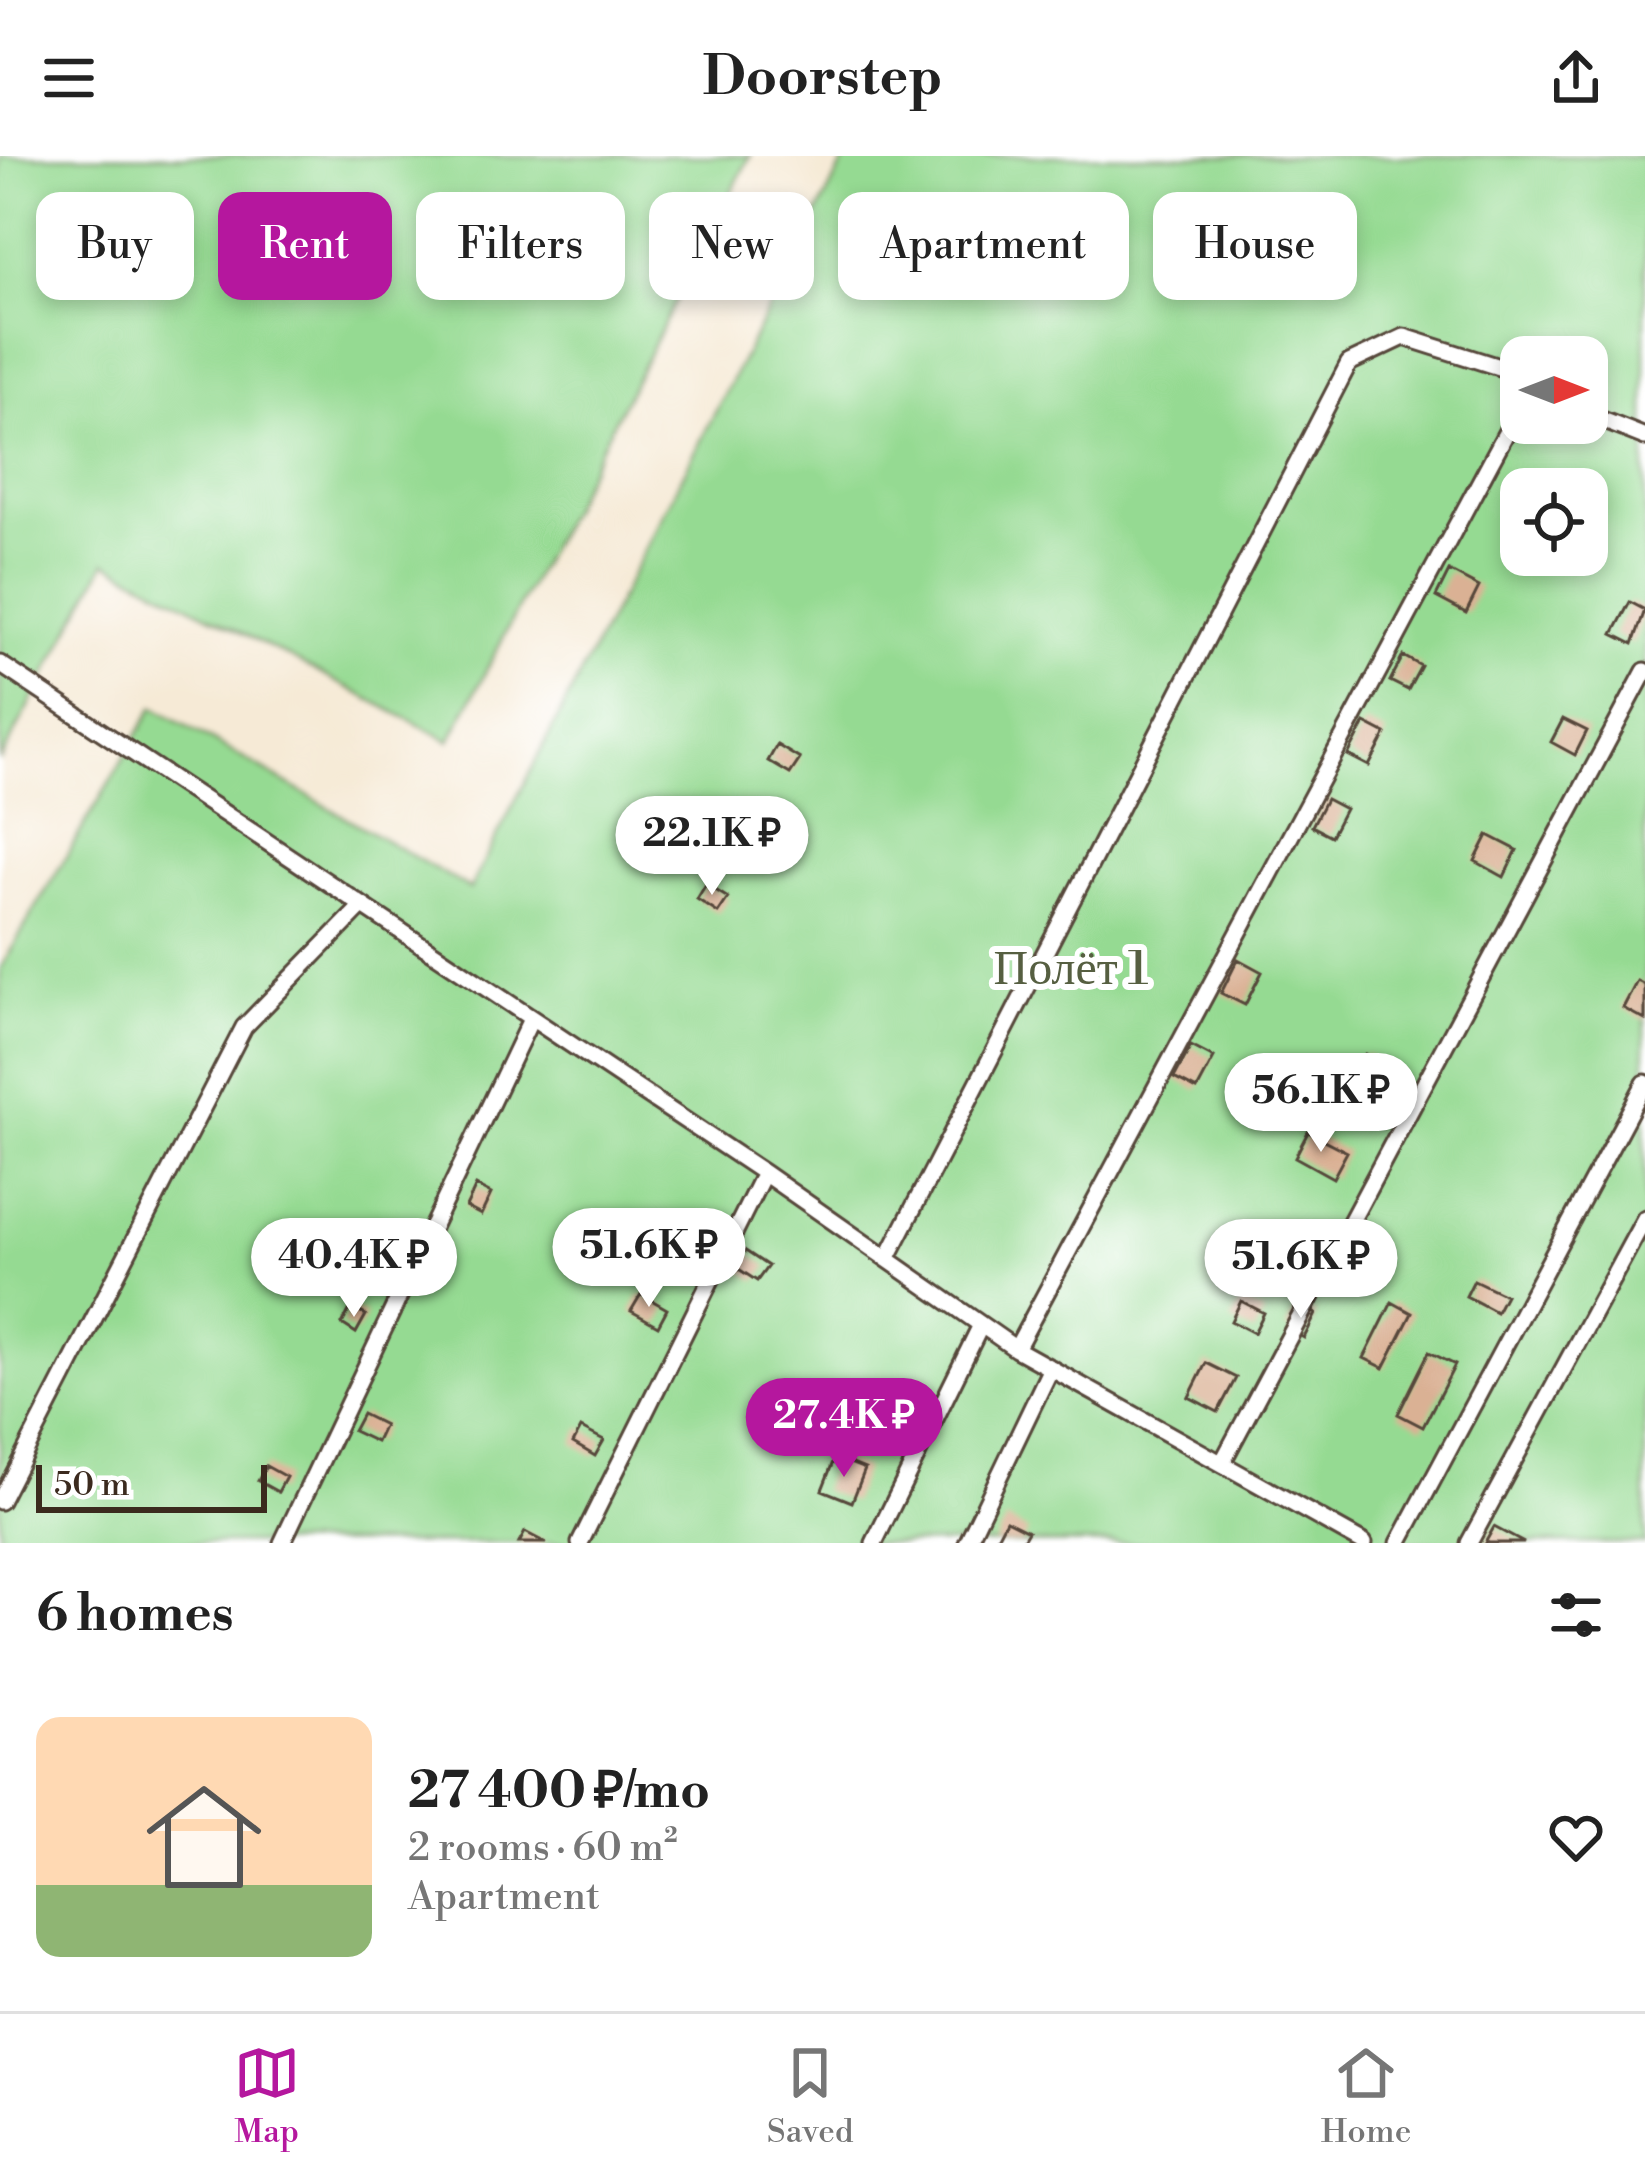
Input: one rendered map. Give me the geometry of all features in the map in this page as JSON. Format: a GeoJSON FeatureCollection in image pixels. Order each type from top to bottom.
{"type":"FeatureCollection","features":[{"type":"Feature","properties":{"kind":"lane"},"geometry":{"type":"LineString","coordinates":[[887,1259],[1349,363],[1404,338],[1500,367]]}},
{"type":"Feature","properties":{"kind":"lane"},"geometry":{"type":"LineString","coordinates":[[1608,422],[1645,436]]}},
{"type":"Feature","properties":{"kind":"lane"},"geometry":{"type":"LineString","coordinates":[[1016,1349],[1500,444]]}},
{"type":"Feature","properties":{"kind":"lane"},"geometry":{"type":"LineString","coordinates":[[0,664],[764,1173],[1016,1349],[1223,1461],[1337,1535],[1364,1543]]}},
{"type":"Feature","properties":{"kind":"lane"},"geometry":{"type":"LineString","coordinates":[[1223,1461],[1645,671]]}},
{"type":"Feature","properties":{"kind":"lane"},"geometry":{"type":"LineString","coordinates":[[0,1501],[244,1027],[362,906]]}},
{"type":"Feature","properties":{"kind":"lane"},"geometry":{"type":"LineString","coordinates":[[282,1543],[531,1019]]}},
{"type":"Feature","properties":{"kind":"lane"},"geometry":{"type":"LineString","coordinates":[[1400,1543],[1645,1083]]}},
{"type":"Feature","properties":{"kind":"lane"},"geometry":{"type":"LineString","coordinates":[[580,1543],[764,1173]]}},
{"type":"Feature","properties":{"kind":"lane"},"geometry":{"type":"LineString","coordinates":[[1469,1543],[1645,1218]]}},
{"type":"Feature","properties":{"kind":"lane"},"geometry":{"type":"LineString","coordinates":[[874,1543],[981,1325]]}},
{"type":"Feature","properties":{"kind":"lane"},"geometry":{"type":"LineString","coordinates":[[967,1543],[1051,1368]]}},
{"type":"Feature","properties":{"kind":"green space"},"geometry":{"type":"Polygon","coordinates":[[[0,156],[750,156],[732,192],[649,192],[649,300],[676,300],[450,741],[106,562],[0,761],[0,156]]]}},
{"type":"Feature","properties":{"kind":"green space","name":"Полёт 1"},"geometry":{"type":"Polygon","coordinates":[[[847,156],[1645,156],[1645,1543],[0,1543],[0,969],[154,707],[470,889],[773,300],[814,300],[814,220],[847,156]]]}},
{"type":"Feature","properties":{"kind":"building"},"geometry":{"type":"Polygon","coordinates":[[[1449,571],[1479,587],[1466,613],[1436,597],[1449,571]]]}},
{"type":"Feature","properties":{"kind":"building"},"geometry":{"type":"Polygon","coordinates":[[[1630,602],[1645,610],[1633,644],[1613,634],[1630,602]]]}},
{"type":"Feature","properties":{"kind":"building"},"geometry":{"type":"Polygon","coordinates":[[[1403,656],[1421,666],[1408,690],[1390,681],[1403,656]]]}},
{"type":"Feature","properties":{"kind":"building"},"geometry":{"type":"Polygon","coordinates":[[[1563,719],[1587,731],[1575,755],[1551,742],[1563,719]]]}},
{"type":"Feature","properties":{"kind":"building"},"geometry":{"type":"Polygon","coordinates":[[[1365,723],[1386,734],[1369,766],[1348,755],[1365,723]]]}},
{"type":"Feature","properties":{"kind":"building"},"geometry":{"type":"Polygon","coordinates":[[[777,745],[800,759],[790,774],[768,761],[777,745]]]}},
{"type":"Feature","properties":{"kind":"building"},"geometry":{"type":"Polygon","coordinates":[[[1326,799],[1345,809],[1331,836],[1312,826],[1326,799]]]}},
{"type":"Feature","properties":{"kind":"building"},"geometry":{"type":"Polygon","coordinates":[[[1488,835],[1517,850],[1504,877],[1475,861],[1488,835]]]}},
{"type":"Feature","properties":{"kind":"building"},"geometry":{"type":"Polygon","coordinates":[[[706,884],[728,898],[718,913],[697,899],[706,884]]]}},
{"type":"Feature","properties":{"kind":"building"},"geometry":{"type":"Polygon","coordinates":[[[1238,959],[1262,972],[1245,1005],[1221,993],[1238,959]]]}},
{"type":"Feature","properties":{"kind":"building"},"geometry":{"type":"Polygon","coordinates":[[[1637,981],[1645,985],[1645,1020],[1623,1008],[1637,981]]]}},
{"type":"Feature","properties":{"kind":"building"},"geometry":{"type":"Polygon","coordinates":[[[1191,1046],[1214,1058],[1197,1090],[1174,1078],[1191,1046]]]}},
{"type":"Feature","properties":{"kind":"building"},"geometry":{"type":"Polygon","coordinates":[[[1365,1054],[1397,1071],[1387,1089],[1355,1072],[1365,1054]]]}},
{"type":"Feature","properties":{"kind":"building"},"geometry":{"type":"Polygon","coordinates":[[[1308,1132],[1347,1152],[1333,1178],[1295,1157],[1308,1132]]]}},
{"type":"Feature","properties":{"kind":"building"},"geometry":{"type":"Polygon","coordinates":[[[476,1186],[491,1194],[481,1215],[466,1207],[476,1186]]]}},
{"type":"Feature","properties":{"kind":"building"},"geometry":{"type":"Polygon","coordinates":[[[1271,1222],[1303,1239],[1291,1261],[1260,1244],[1271,1222]]]}},
{"type":"Feature","properties":{"kind":"building"},"geometry":{"type":"Polygon","coordinates":[[[741,1248],[768,1266],[757,1281],[731,1264],[741,1248]]]}},
{"type":"Feature","properties":{"kind":"building"},"geometry":{"type":"Polygon","coordinates":[[[1474,1280],[1505,1295],[1496,1312],[1466,1296],[1474,1280]]]}},
{"type":"Feature","properties":{"kind":"building"},"geometry":{"type":"Polygon","coordinates":[[[641,1294],[667,1309],[658,1326],[631,1311],[641,1294]]]}},
{"type":"Feature","properties":{"kind":"building"},"geometry":{"type":"Polygon","coordinates":[[[1241,1301],[1264,1313],[1254,1333],[1231,1321],[1241,1301]]]}},
{"type":"Feature","properties":{"kind":"building"},"geometry":{"type":"Polygon","coordinates":[[[1392,1302],[1412,1313],[1384,1368],[1364,1358],[1392,1302]]]}},
{"type":"Feature","properties":{"kind":"building"},"geometry":{"type":"Polygon","coordinates":[[[1298,1305],[1316,1314],[1304,1338],[1286,1328],[1298,1305]]]}},
{"type":"Feature","properties":{"kind":"building"},"geometry":{"type":"Polygon","coordinates":[[[351,1307],[366,1315],[356,1333],[342,1324],[351,1307]]]}},
{"type":"Feature","properties":{"kind":"building"},"geometry":{"type":"Polygon","coordinates":[[[1429,1352],[1455,1365],[1423,1427],[1398,1414],[1429,1352]]]}},
{"type":"Feature","properties":{"kind":"building"},"geometry":{"type":"Polygon","coordinates":[[[1206,1363],[1236,1378],[1218,1412],[1189,1397],[1206,1363]]]}},
{"type":"Feature","properties":{"kind":"building"},"geometry":{"type":"Polygon","coordinates":[[[362,1414],[384,1425],[376,1442],[353,1431],[362,1414]]]}},
{"type":"Feature","properties":{"kind":"building"},"geometry":{"type":"Polygon","coordinates":[[[581,1428],[604,1440],[595,1456],[573,1443],[581,1428]]]}},
{"type":"Feature","properties":{"kind":"building"},"geometry":{"type":"Polygon","coordinates":[[[835,1457],[865,1469],[852,1502],[822,1490],[835,1457]]]}},
{"type":"Feature","properties":{"kind":"building"},"geometry":{"type":"Polygon","coordinates":[[[266,1466],[286,1477],[278,1492],[258,1481],[266,1466]]]}},
{"type":"Feature","properties":{"kind":"building"},"geometry":{"type":"Polygon","coordinates":[[[1006,1520],[1028,1531],[1021,1543],[994,1543],[1006,1520]]]}},
{"type":"Feature","properties":{"kind":"building"},"geometry":{"type":"Polygon","coordinates":[[[1494,1527],[1524,1543],[1485,1543],[1494,1527]]]}},
{"type":"Feature","properties":{"kind":"building"},"geometry":{"type":"Polygon","coordinates":[[[525,1532],[546,1543],[519,1543],[525,1532]]]}}]}
